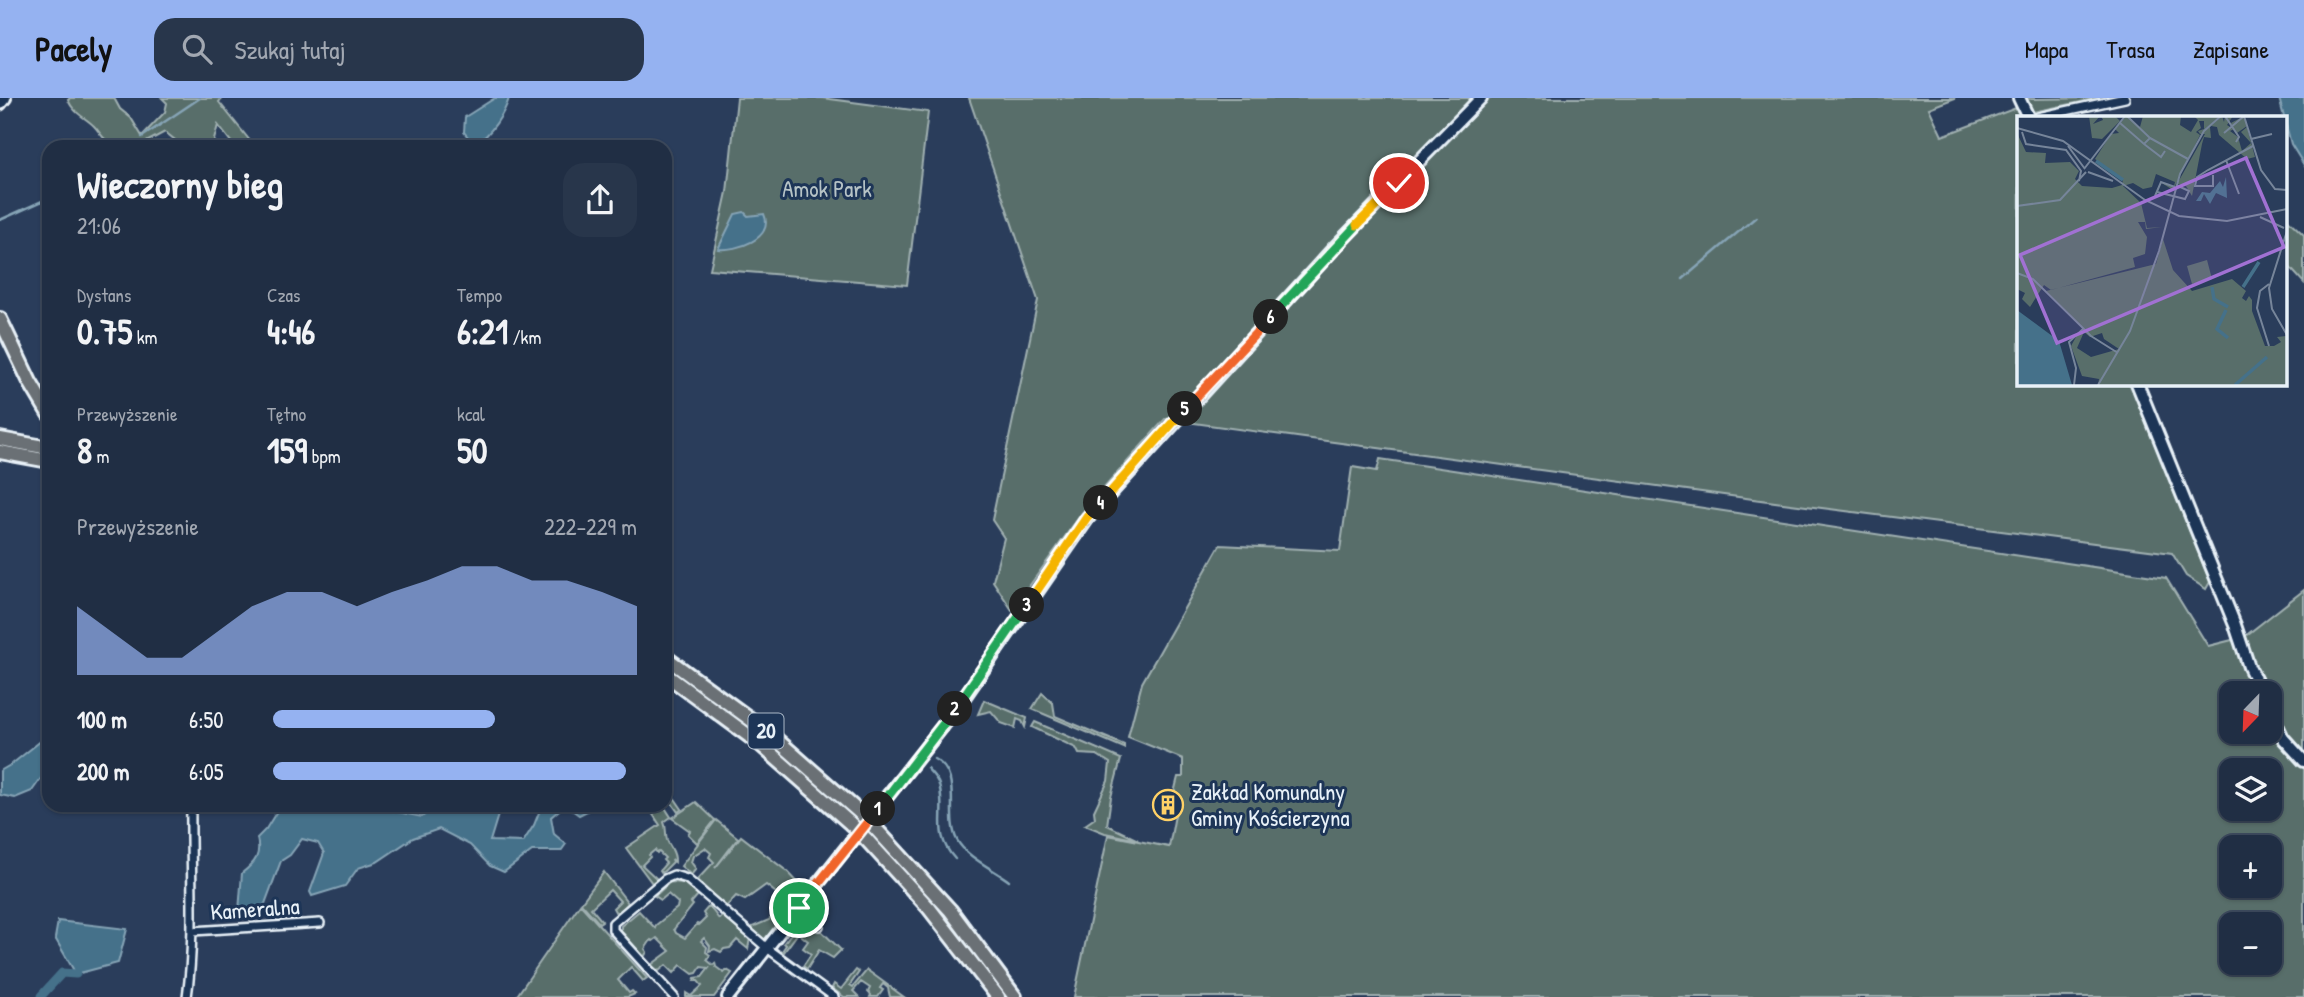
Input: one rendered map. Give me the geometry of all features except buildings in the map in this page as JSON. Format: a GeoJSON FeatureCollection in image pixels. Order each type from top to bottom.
{"type":"FeatureCollection","features":[{"type":"Feature","properties":{"kind":"main road"},"geometry":{"type":"LineString","coordinates":[[0,319],[42,403]]}},
{"type":"Feature","properties":{"kind":"main road"},"geometry":{"type":"LineString","coordinates":[[0,439],[42,447]]}},
{"type":"Feature","properties":{"kind":"main road"},"geometry":{"type":"LineString","coordinates":[[0,452],[42,460]]}},
{"type":"Feature","properties":{"kind":"main road","name":"20"},"geometry":{"type":"LineString","coordinates":[[672,662],[769,733],[860,813],[950,910],[1015,997]]}},
{"type":"Feature","properties":{"kind":"main road","name":"20"},"geometry":{"type":"LineString","coordinates":[[672,679],[770,752],[851,824],[929,908],[998,997]]}},
{"type":"Feature","properties":{"kind":"street"},"geometry":{"type":"LineString","coordinates":[[0,104],[5,98]]}},
{"type":"Feature","properties":{"kind":"street"},"geometry":{"type":"LineString","coordinates":[[728,997],[954,712],[1087,517],[1336,246],[1481,98]]}},
{"type":"Feature","properties":{"kind":"street"},"geometry":{"type":"LineString","coordinates":[[2020,98],[2028,116]]}},
{"type":"Feature","properties":{"kind":"street"},"geometry":{"type":"LineString","coordinates":[[2043,116],[2125,98]]}},
{"type":"Feature","properties":{"kind":"street"},"geometry":{"type":"LineString","coordinates":[[2138,385],[2256,681]]}},
{"type":"Feature","properties":{"kind":"street"},"geometry":{"type":"LineString","coordinates":[[2282,735],[2304,761]]}},
{"type":"Feature","properties":{"kind":"street","name":"Kameralna"},"geometry":{"type":"LineString","coordinates":[[187,997],[193,931],[191,812]]}},
{"type":"Feature","properties":{"kind":"street"},"geometry":{"type":"LineString","coordinates":[[674,997],[613,930],[613,923],[665,879],[674,875],[687,879],[767,948],[834,997]]}},
{"type":"Feature","properties":{"kind":"street"},"geometry":{"type":"LineString","coordinates":[[799,908],[818,926]]}},
{"type":"Feature","properties":{"kind":"street","name":"Kameralna"},"geometry":{"type":"LineString","coordinates":[[193,931],[320,923]]}},
{"type":"Feature","properties":{"kind":"green space"},"geometry":{"type":"Polygon","coordinates":[[[114,98],[142,136],[165,112],[167,103],[162,98],[222,98],[219,102],[249,140],[230,140],[218,125],[214,140],[175,140],[165,132],[150,140],[106,140],[73,109],[68,100],[114,98]]]}},
{"type":"Feature","properties":{"kind":"green space","name":"Amok Park"},"geometry":{"type":"Polygon","coordinates":[[[737,98],[822,98],[928,112],[907,285],[710,269],[727,192],[737,98]]]}},
{"type":"Feature","properties":{"kind":"green space"},"geometry":{"type":"Polygon","coordinates":[[[969,98],[1955,98],[1929,108],[1942,136],[2016,108],[2020,116],[2017,116],[2017,385],[2131,385],[2210,582],[2206,589],[2186,576],[2172,553],[1165,419],[1082,513],[1012,610],[993,581],[1004,538],[992,520],[1038,300],[969,98]]]}},
{"type":"Feature","properties":{"kind":"green space"},"geometry":{"type":"Polygon","coordinates":[[[2026,98],[2032,99],[2100,98],[2033,112],[2026,98]]]}},
{"type":"Feature","properties":{"kind":"green space"},"geometry":{"type":"Polygon","coordinates":[[[2286,218],[2304,235],[2304,283],[2286,263],[2286,218]]]}},
{"type":"Feature","properties":{"kind":"green space"},"geometry":{"type":"Polygon","coordinates":[[[1380,459],[2166,578],[2208,646],[2244,637],[2304,590],[2304,997],[1074,997],[1108,835],[1169,847],[1178,799],[1173,797],[1178,777],[1183,777],[1183,759],[1128,737],[1142,683],[1220,545],[1340,551],[1352,467],[1377,471],[1380,459]]]}},
{"type":"Feature","properties":{"kind":"green space"},"geometry":{"type":"Polygon","coordinates":[[[1042,693],[1053,703],[1055,716],[1124,745],[1124,748],[1032,709],[1042,693]]]}},
{"type":"Feature","properties":{"kind":"green space"},"geometry":{"type":"Polygon","coordinates":[[[984,700],[1027,718],[1025,727],[1022,721],[1017,719],[1015,728],[1001,723],[991,711],[978,714],[984,700]]]}},
{"type":"Feature","properties":{"kind":"green space"},"geometry":{"type":"Polygon","coordinates":[[[1035,722],[1121,759],[1107,825],[1138,840],[1105,833],[1085,825],[1095,818],[1094,811],[1108,781],[1110,763],[1097,755],[1079,754],[1076,748],[1032,727],[1035,722]]]}},
{"type":"Feature","properties":{"kind":"green space"},"geometry":{"type":"Polygon","coordinates":[[[672,794],[682,809],[678,812],[672,803],[672,794]]]}},
{"type":"Feature","properties":{"kind":"green space"},"geometry":{"type":"Polygon","coordinates":[[[696,802],[715,820],[697,843],[688,834],[690,831],[672,818],[696,802]]]}},
{"type":"Feature","properties":{"kind":"green space"},"geometry":{"type":"Polygon","coordinates":[[[651,812],[668,812],[671,817],[664,822],[675,862],[672,859],[673,862],[662,873],[660,870],[666,863],[663,860],[665,858],[655,850],[649,855],[642,865],[657,879],[652,883],[626,848],[660,825],[651,812]]]}},
{"type":"Feature","properties":{"kind":"green space"},"geometry":{"type":"Polygon","coordinates":[[[716,820],[738,838],[715,868],[741,836],[788,872],[805,890],[765,940],[750,928],[769,920],[783,902],[781,897],[766,885],[745,900],[736,896],[726,907],[697,880],[714,862],[709,857],[711,853],[705,848],[693,856],[691,862],[696,869],[691,875],[681,866],[716,820]]]}},
{"type":"Feature","properties":{"kind":"green space"},"geometry":{"type":"Polygon","coordinates":[[[604,872],[628,903],[617,915],[613,908],[620,901],[610,890],[591,908],[602,921],[599,923],[581,903],[604,872]]]}},
{"type":"Feature","properties":{"kind":"green space"},"geometry":{"type":"Polygon","coordinates":[[[670,882],[684,883],[698,895],[674,929],[676,933],[685,938],[706,918],[703,913],[709,906],[719,919],[723,915],[750,938],[748,949],[737,940],[730,948],[721,952],[715,949],[709,951],[710,946],[704,938],[701,941],[710,955],[707,960],[713,965],[715,963],[724,973],[727,970],[732,973],[714,997],[686,997],[686,993],[691,996],[702,986],[698,981],[694,981],[695,978],[702,977],[709,968],[701,967],[693,974],[681,965],[674,973],[666,965],[659,971],[651,965],[670,951],[657,938],[651,940],[645,949],[647,952],[644,957],[621,931],[621,926],[639,911],[655,928],[677,908],[678,903],[668,894],[661,900],[655,896],[670,882]]]}},
{"type":"Feature","properties":{"kind":"green space"},"geometry":{"type":"Polygon","coordinates":[[[580,904],[647,978],[643,981],[631,967],[618,980],[629,993],[632,991],[635,994],[628,997],[516,997],[580,904]]]}},
{"type":"Feature","properties":{"kind":"green space"},"geometry":{"type":"Polygon","coordinates":[[[805,915],[841,950],[833,958],[819,950],[807,969],[803,966],[811,954],[803,948],[808,941],[798,933],[784,952],[782,951],[786,945],[784,943],[805,915]]]}},
{"type":"Feature","properties":{"kind":"green space"},"geometry":{"type":"Polygon","coordinates":[[[856,970],[859,972],[850,985],[853,987],[867,970],[904,997],[890,997],[888,988],[883,984],[880,988],[883,990],[878,997],[870,997],[870,988],[861,982],[853,991],[859,997],[844,997],[832,988],[834,984],[841,989],[856,970]]]}},
{"type":"Feature","properties":{"kind":"water"},"geometry":{"type":"Polygon","coordinates":[[[495,98],[509,98],[492,129],[481,140],[470,140],[464,132],[465,117],[495,98]]]}},
{"type":"Feature","properties":{"kind":"water"},"geometry":{"type":"Polygon","coordinates":[[[2279,98],[2304,98],[2304,165],[2291,144],[2286,116],[2284,116],[2279,98]]]}},
{"type":"Feature","properties":{"kind":"water"},"geometry":{"type":"Polygon","coordinates":[[[744,212],[748,216],[764,214],[764,230],[752,242],[734,248],[718,249],[735,214],[744,212]]]}},
{"type":"Feature","properties":{"kind":"water"},"geometry":{"type":"Polygon","coordinates":[[[42,740],[42,777],[32,791],[15,798],[0,795],[0,771],[42,740]]]}},
{"type":"Feature","properties":{"kind":"water"},"geometry":{"type":"Polygon","coordinates":[[[276,812],[397,812],[422,817],[428,812],[497,812],[490,841],[523,842],[539,812],[557,812],[551,817],[554,834],[566,844],[561,851],[532,851],[504,872],[490,866],[470,845],[439,829],[413,838],[377,862],[358,868],[345,886],[312,896],[310,892],[324,853],[318,843],[302,839],[290,855],[281,861],[263,909],[239,911],[242,873],[256,858],[257,838],[276,812]]]}},
{"type":"Feature","properties":{"kind":"water"},"geometry":{"type":"Polygon","coordinates":[[[58,921],[127,929],[118,963],[76,974],[55,938],[58,921]]]}},
{"type":"Feature","properties":{"kind":"waterway"},"geometry":{"type":"LineString","coordinates":[[142,137],[200,98]]}},
{"type":"Feature","properties":{"kind":"waterway"},"geometry":{"type":"LineString","coordinates":[[0,220],[42,201]]}},
{"type":"Feature","properties":{"kind":"waterway"},"geometry":{"type":"LineString","coordinates":[[1683,279],[1756,217]]}},
{"type":"Feature","properties":{"kind":"waterway"},"geometry":{"type":"LineString","coordinates":[[934,759],[948,774],[952,819],[957,840],[973,857],[1009,881]]}},
{"type":"Feature","properties":{"kind":"waterway"},"geometry":{"type":"LineString","coordinates":[[927,768],[939,785],[942,832],[948,850],[955,859]]}},
{"type":"Feature","properties":{"kind":"waterway"},"geometry":{"type":"LineString","coordinates":[[41,996],[62,973],[76,974]]}},
{"type":"Feature","properties":{"kind":"place","name":"Zakład Komunalny Gminy Kościerzyna"},"geometry":{"type":"Point","coordinates":[1168,805]}},
{"type":"Feature","properties":{"kind":"route"},"geometry":{"type":"LineString","coordinates":[[799,908],[954,712],[1087,517],[1336,246],[1399,183]]}}]}
